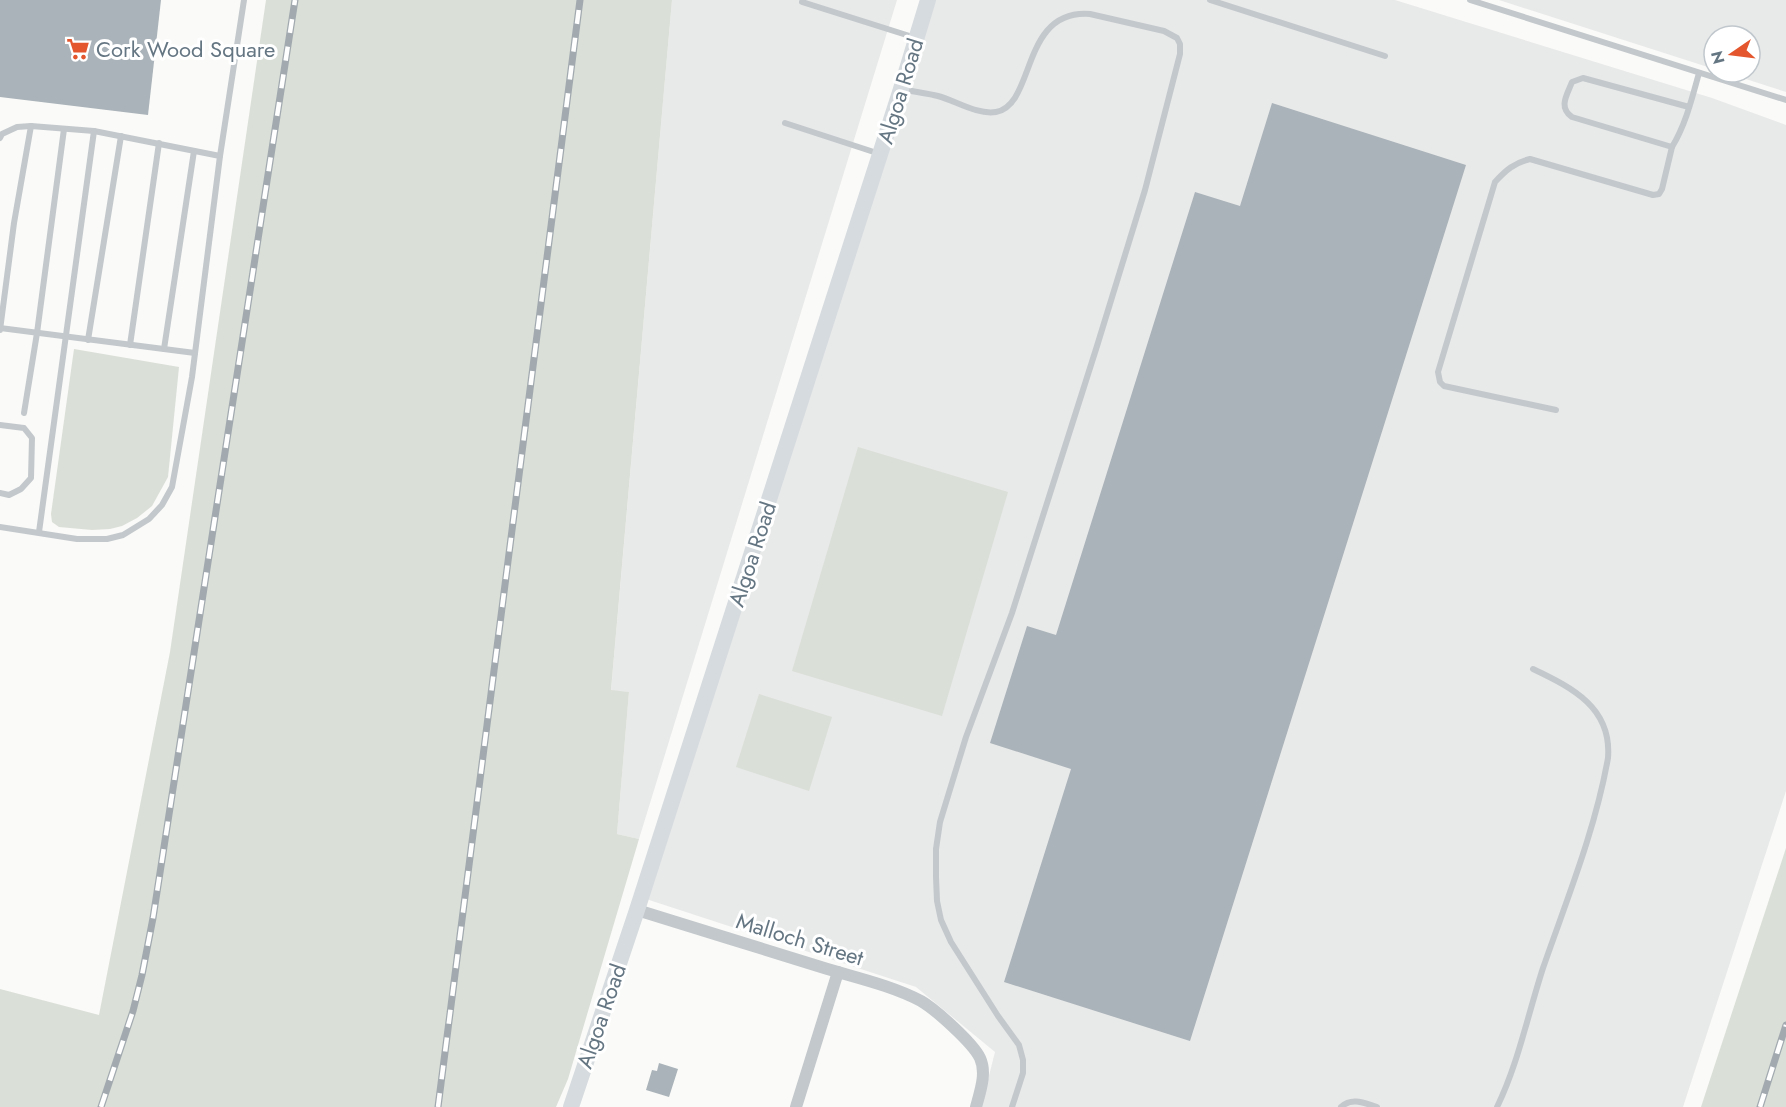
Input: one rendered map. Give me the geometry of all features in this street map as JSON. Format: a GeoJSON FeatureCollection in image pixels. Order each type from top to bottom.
{"type":"FeatureCollection","features":[{"type":"Feature","properties":{"kind":"street","name":"Algoa Road"},"geometry":{"type":"LineString","coordinates":[[571,1107],[637,910],[928,0]]}},
{"type":"Feature","properties":{"kind":"street","name":"Malloch Street"},"geometry":{"type":"LineString","coordinates":[[637,910],[838,972],[921,1002],[944,1020],[974,1049],[981,1059],[982,1084],[976,1107]]}},
{"type":"Feature","properties":{"kind":"street"},"geometry":{"type":"LineString","coordinates":[[796,1107],[838,972]]}},
{"type":"Feature","properties":{"kind":"lane"},"geometry":{"type":"LineString","coordinates":[[0,527],[77,539],[107,539],[123,535],[149,519],[162,505],[172,487],[195,353],[220,156],[244,0]]}},
{"type":"Feature","properties":{"kind":"lane"},"geometry":{"type":"LineString","coordinates":[[1210,0],[1385,56]]}},
{"type":"Feature","properties":{"kind":"lane"},"geometry":{"type":"LineString","coordinates":[[1470,0],[1786,100]]}},
{"type":"Feature","properties":{"kind":"lane"},"geometry":{"type":"LineString","coordinates":[[802,2],[917,38]]}},
{"type":"Feature","properties":{"kind":"lane"},"geometry":{"type":"LineString","coordinates":[[901,89],[939,96],[979,110],[999,111],[1013,102],[1046,32],[1060,19],[1078,13],[1164,31],[1177,38],[1180,44],[1180,54],[1145,190],[1104,324],[1012,613],[966,737],[940,822],[936,849],[936,877],[941,920],[951,942],[998,1016],[1019,1044],[1023,1073],[1012,1107]]}},
{"type":"Feature","properties":{"kind":"lane"},"geometry":{"type":"LineString","coordinates":[[1556,410],[1444,386],[1437,372],[1495,182],[1516,163],[1530,159],[1653,195],[1659,194],[1672,147],[1679,135],[1700,73]]}},
{"type":"Feature","properties":{"kind":"lane"},"geometry":{"type":"LineString","coordinates":[[1672,147],[1572,117],[1564,109],[1564,102],[1572,81],[1583,78],[1689,107]]}},
{"type":"Feature","properties":{"kind":"lane"},"geometry":{"type":"LineString","coordinates":[[785,123],[880,154]]}},
{"type":"Feature","properties":{"kind":"lane"},"geometry":{"type":"LineString","coordinates":[[31,126],[14,223],[0,329],[195,353]]}},
{"type":"Feature","properties":{"kind":"lane"},"geometry":{"type":"LineString","coordinates":[[0,138],[17,127],[94,131],[220,156]]}},
{"type":"Feature","properties":{"kind":"lane"},"geometry":{"type":"LineString","coordinates":[[24,413],[64,129]]}},
{"type":"Feature","properties":{"kind":"lane"},"geometry":{"type":"LineString","coordinates":[[39,532],[94,131]]}},
{"type":"Feature","properties":{"kind":"lane"},"geometry":{"type":"LineString","coordinates":[[88,340],[121,136]]}},
{"type":"Feature","properties":{"kind":"lane"},"geometry":{"type":"LineString","coordinates":[[130,345],[159,143]]}},
{"type":"Feature","properties":{"kind":"lane"},"geometry":{"type":"LineString","coordinates":[[164,349],[194,150]]}},
{"type":"Feature","properties":{"kind":"lane"},"geometry":{"type":"LineString","coordinates":[[0,425],[24,428],[32,438],[33,449],[31,478],[21,489],[9,495],[0,493]]}},
{"type":"Feature","properties":{"kind":"lane"},"geometry":{"type":"LineString","coordinates":[[1497,1107],[1543,968],[1579,871],[1608,758],[1609,745],[1605,728],[1585,699],[1570,687],[1533,669]]}},
{"type":"Feature","properties":{"kind":"lane"},"geometry":{"type":"LineString","coordinates":[[1341,1107],[1355,1100],[1377,1107]]}},
{"type":"Feature","properties":{"kind":"shaded area"},"geometry":{"type":"Polygon","coordinates":[[[266,0],[672,0],[611,690],[629,692],[617,834],[639,839],[568,1079],[556,1107],[0,1107],[0,989],[99,1015],[170,652],[266,0]]]}},
{"type":"Feature","properties":{"kind":"shaded area"},"geometry":{"type":"Polygon","coordinates":[[[672,0],[897,0],[639,839],[617,834],[629,692],[611,691],[672,0]]]}},
{"type":"Feature","properties":{"kind":"shaded area"},"geometry":{"type":"Polygon","coordinates":[[[936,0],[1395,0],[1712,98],[1786,125],[1786,791],[1683,1107],[981,1107],[995,1052],[916,987],[646,899],[936,0]]]}},
{"type":"Feature","properties":{"kind":"shaded area"},"geometry":{"type":"Polygon","coordinates":[[[1499,0],[1786,0],[1786,92],[1761,84],[1762,24],[1702,24],[1702,65],[1499,0]]]}},
{"type":"Feature","properties":{"kind":"shaded area"},"geometry":{"type":"Polygon","coordinates":[[[74,349],[179,367],[168,477],[152,506],[137,518],[110,529],[59,527],[52,522],[51,514],[74,349]]]}},
{"type":"Feature","properties":{"kind":"shaded area"},"geometry":{"type":"Polygon","coordinates":[[[858,447],[1008,492],[942,716],[792,671],[858,447]]]}},
{"type":"Feature","properties":{"kind":"shaded area"},"geometry":{"type":"Polygon","coordinates":[[[759,694],[832,717],[809,791],[736,767],[759,694]]]}},
{"type":"Feature","properties":{"kind":"shaded area"},"geometry":{"type":"Polygon","coordinates":[[[1786,848],[1786,1107],[1701,1107],[1786,848]]]}},
{"type":"Feature","properties":{"kind":"building","name":"Cork Wood Square"},"geometry":{"type":"Polygon","coordinates":[[[0,0],[161,0],[148,115],[0,97],[0,0]]]}},
{"type":"Feature","properties":{"kind":"building"},"geometry":{"type":"Polygon","coordinates":[[[1272,103],[1466,165],[1190,1041],[1004,982],[1071,769],[990,743],[1027,626],[1056,635],[1195,192],[1240,206],[1272,103]]]}},
{"type":"Feature","properties":{"kind":"building"},"geometry":{"type":"Polygon","coordinates":[[[659,1063],[678,1069],[669,1097],[646,1090],[652,1070],[657,1071],[659,1063]]]}},
{"type":"Feature","properties":{"kind":"railway"},"geometry":{"type":"LineString","coordinates":[[101,1107],[133,1011],[153,918],[295,0]]}},
{"type":"Feature","properties":{"kind":"railway"},"geometry":{"type":"LineString","coordinates":[[438,1107],[580,0]]}},
{"type":"Feature","properties":{"kind":"railway"},"geometry":{"type":"LineString","coordinates":[[1760,1107],[1786,1025]]}},
{"type":"Feature","properties":{"kind":"place","name":"Cork Wood Square"},"geometry":{"type":"Point","coordinates":[78,49]}}]}
